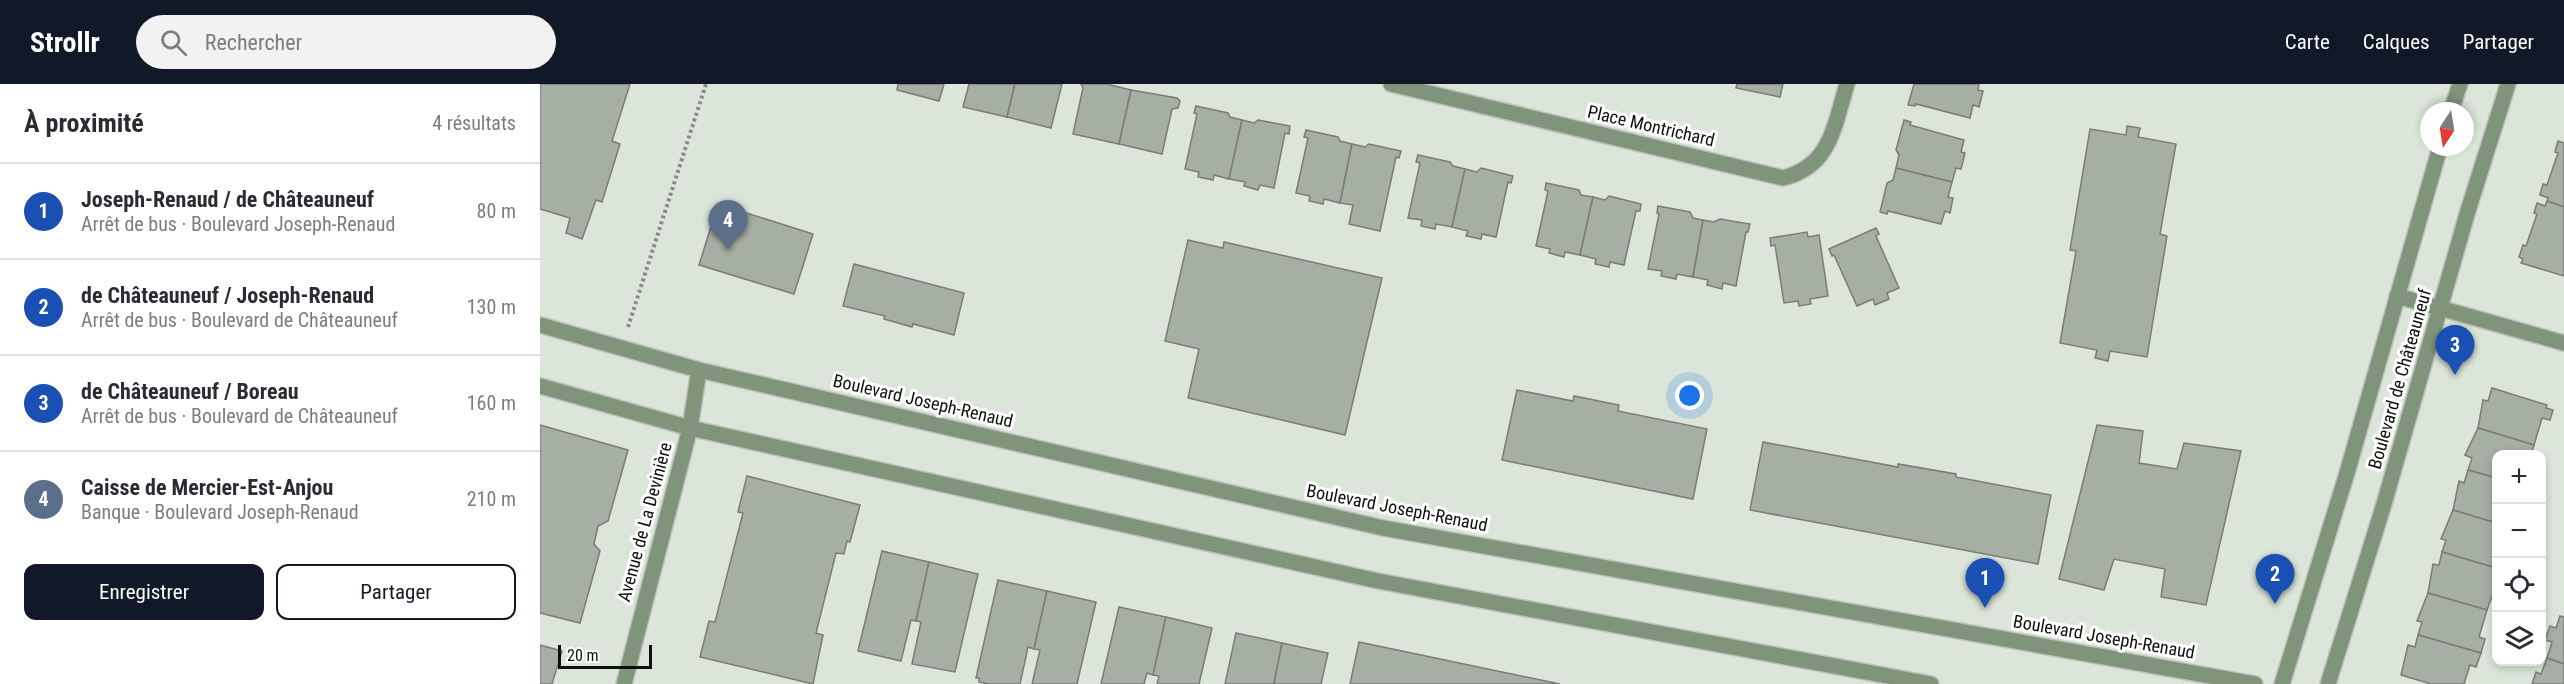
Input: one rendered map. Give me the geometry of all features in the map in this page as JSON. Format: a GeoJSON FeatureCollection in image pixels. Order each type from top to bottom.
{"type":"FeatureCollection","features":[{"type":"Feature","properties":{"kind":"street","name":"Place Montrichard"},"geometry":{"type":"LineString","coordinates":[[1391,84],[1783,178],[1803,173],[1829,145],[1846,84]]}},
{"type":"Feature","properties":{"kind":"street"},"geometry":{"type":"LineString","coordinates":[[2454,102],[2460,84]]}},
{"type":"Feature","properties":{"kind":"street","name":"Boulevard de Châteauneuf"},"geometry":{"type":"LineString","coordinates":[[2328,684],[2467,214],[2508,84]]}},
{"type":"Feature","properties":{"kind":"street","name":"Boulevard de Châteauneuf"},"geometry":{"type":"LineString","coordinates":[[2282,684],[2347,473],[2437,156]]}},
{"type":"Feature","properties":{"kind":"street"},"geometry":{"type":"LineString","coordinates":[[2397,296],[2564,343]]}},
{"type":"Feature","properties":{"kind":"street","name":"Boulevard Joseph-Renaud"},"geometry":{"type":"LineString","coordinates":[[540,325],[699,370],[1383,528],[2255,684]]}},
{"type":"Feature","properties":{"kind":"street","name":"Avenue de La Devinière"},"geometry":{"type":"LineString","coordinates":[[624,684],[690,429],[699,370]]}},
{"type":"Feature","properties":{"kind":"street"},"geometry":{"type":"LineString","coordinates":[[540,386],[690,429],[1378,581],[1931,684]]}},
{"type":"Feature","properties":{"kind":"path"},"geometry":{"type":"LineString","coordinates":[[621,348],[706,84]]}},
{"type":"Feature","properties":{"kind":"building"},"geometry":{"type":"Polygon","coordinates":[[[540,84],[630,84],[612,141],[620,144],[602,202],[596,200],[582,239],[566,233],[570,218],[540,209],[540,84]]]}},
{"type":"Feature","properties":{"kind":"building"},"geometry":{"type":"Polygon","coordinates":[[[898,84],[944,84],[939,101],[897,90],[898,84]]]}},
{"type":"Feature","properties":{"kind":"building"},"geometry":{"type":"Polygon","coordinates":[[[969,84],[1015,84],[1007,117],[963,107],[969,84]]]}},
{"type":"Feature","properties":{"kind":"building"},"geometry":{"type":"Polygon","coordinates":[[[1015,84],[1062,84],[1051,128],[1007,117],[1015,84]]]}},
{"type":"Feature","properties":{"kind":"building"},"geometry":{"type":"Polygon","coordinates":[[[1081,84],[1107,84],[1131,90],[1119,144],[1073,134],[1083,88],[1081,84]]]}},
{"type":"Feature","properties":{"kind":"building"},"geometry":{"type":"Polygon","coordinates":[[[1737,84],[1783,84],[1780,97],[1736,88],[1737,84]]]}},
{"type":"Feature","properties":{"kind":"building"},"geometry":{"type":"Polygon","coordinates":[[[1914,84],[1979,84],[1978,90],[1983,91],[1979,107],[1973,105],[1970,118],[1916,104],[1915,106],[1908,105],[1914,84]]]}},
{"type":"Feature","properties":{"kind":"building"},"geometry":{"type":"Polygon","coordinates":[[[1131,90],[1177,98],[1180,101],[1178,108],[1172,109],[1162,154],[1119,144],[1131,90]]]}},
{"type":"Feature","properties":{"kind":"building"},"geometry":{"type":"Polygon","coordinates":[[[1196,106],[1228,113],[1230,117],[1242,120],[1229,179],[1214,175],[1213,180],[1198,177],[1199,172],[1185,169],[1197,114],[1194,113],[1196,106]]]}},
{"type":"Feature","properties":{"kind":"building"},"geometry":{"type":"Polygon","coordinates":[[[1242,120],[1254,123],[1258,120],[1290,126],[1289,134],[1285,133],[1274,188],[1260,185],[1258,190],[1244,186],[1245,182],[1229,179],[1242,120]]]}},
{"type":"Feature","properties":{"kind":"building"},"geometry":{"type":"Polygon","coordinates":[[[1904,120],[1911,122],[1910,125],[1964,140],[1961,152],[1965,153],[1961,169],[1956,168],[1952,182],[1896,168],[1899,155],[1896,150],[1904,120]]]}},
{"type":"Feature","properties":{"kind":"building"},"geometry":{"type":"Polygon","coordinates":[[[2127,126],[2140,128],[2138,137],[2176,144],[2160,234],[2167,236],[2147,357],[2110,351],[2108,361],[2095,358],[2097,350],[2060,343],[2076,251],[2070,250],[2090,129],[2126,135],[2127,126]]]}},
{"type":"Feature","properties":{"kind":"building"},"geometry":{"type":"Polygon","coordinates":[[[1306,130],[1338,137],[1340,141],[1352,144],[1340,203],[1324,199],[1323,204],[1309,201],[1310,196],[1296,193],[1308,138],[1304,137],[1306,130]]]}},
{"type":"Feature","properties":{"kind":"building"},"geometry":{"type":"Polygon","coordinates":[[[2558,141],[2564,143],[2564,207],[2547,201],[2548,198],[2540,195],[2543,184],[2547,185],[2558,153],[2555,152],[2558,141]]]}},
{"type":"Feature","properties":{"kind":"building"},"geometry":{"type":"Polygon","coordinates":[[[1352,144],[1365,147],[1369,144],[1401,151],[1399,158],[1396,157],[1380,231],[1349,224],[1353,205],[1340,203],[1352,144]]]}},
{"type":"Feature","properties":{"kind":"building"},"geometry":{"type":"Polygon","coordinates":[[[1418,155],[1450,162],[1453,166],[1465,169],[1452,227],[1436,224],[1435,229],[1421,226],[1422,220],[1408,218],[1420,163],[1416,162],[1418,155]]]}},
{"type":"Feature","properties":{"kind":"building"},"geometry":{"type":"Polygon","coordinates":[[[1481,168],[1513,176],[1511,183],[1508,182],[1496,237],[1482,234],[1481,239],[1466,236],[1468,231],[1452,227],[1465,169],[1477,172],[1481,168]]]}},
{"type":"Feature","properties":{"kind":"building"},"geometry":{"type":"Polygon","coordinates":[[[1896,168],[1952,182],[1948,197],[1953,198],[1950,213],[1945,211],[1941,224],[1888,211],[1887,214],[1880,212],[1887,183],[1893,180],[1896,168]]]}},
{"type":"Feature","properties":{"kind":"building"},"geometry":{"type":"Polygon","coordinates":[[[1546,183],[1579,190],[1581,195],[1593,197],[1580,255],[1565,252],[1564,257],[1549,253],[1550,249],[1536,246],[1548,191],[1545,190],[1546,183]]]}},
{"type":"Feature","properties":{"kind":"building"},"geometry":{"type":"Polygon","coordinates":[[[1609,196],[1641,204],[1640,211],[1636,211],[1624,265],[1610,262],[1609,267],[1595,264],[1596,259],[1580,255],[1593,197],[1605,200],[1609,196]]]}},
{"type":"Feature","properties":{"kind":"building"},"geometry":{"type":"Polygon","coordinates":[[[2547,201],[2564,207],[2564,276],[2521,263],[2523,259],[2519,257],[2523,245],[2526,246],[2537,214],[2534,213],[2537,203],[2545,206],[2547,201]]]}},
{"type":"Feature","properties":{"kind":"building"},"geometry":{"type":"Polygon","coordinates":[[[718,204],[813,234],[794,294],[699,265],[718,204]]]}},
{"type":"Feature","properties":{"kind":"building"},"geometry":{"type":"Polygon","coordinates":[[[1658,206],[1690,212],[1693,218],[1703,220],[1693,277],[1677,274],[1676,279],[1661,276],[1662,271],[1648,269],[1659,214],[1657,213],[1658,206]]]}},
{"type":"Feature","properties":{"kind":"building"},"geometry":{"type":"Polygon","coordinates":[[[1720,219],[1750,224],[1746,232],[1736,286],[1723,283],[1722,289],[1707,285],[1708,280],[1693,277],[1703,220],[1714,222],[1720,219]]]}},
{"type":"Feature","properties":{"kind":"building"},"geometry":{"type":"Polygon","coordinates":[[[1876,228],[1879,234],[1876,236],[1899,288],[1887,293],[1889,299],[1875,305],[1873,299],[1857,306],[1834,255],[1832,256],[1829,249],[1876,228]]]}},
{"type":"Feature","properties":{"kind":"building"},"geometry":{"type":"Polygon","coordinates":[[[1807,232],[1808,237],[1819,235],[1828,296],[1810,299],[1811,304],[1799,306],[1798,301],[1784,303],[1775,245],[1771,246],[1770,238],[1807,232]]]}},
{"type":"Feature","properties":{"kind":"building"},"geometry":{"type":"Polygon","coordinates":[[[1188,240],[1223,248],[1224,242],[1382,278],[1345,435],[1188,398],[1199,349],[1165,341],[1188,240]]]}},
{"type":"Feature","properties":{"kind":"building"},"geometry":{"type":"Polygon","coordinates":[[[854,264],[964,293],[954,335],[913,324],[912,327],[884,319],[885,316],[843,306],[854,264]]]}},
{"type":"Feature","properties":{"kind":"building"},"geometry":{"type":"Polygon","coordinates":[[[2492,388],[2547,405],[2546,408],[2553,410],[2550,420],[2542,418],[2534,445],[2478,428],[2483,400],[2488,401],[2492,388]]]}},
{"type":"Feature","properties":{"kind":"building"},"geometry":{"type":"Polygon","coordinates":[[[1517,390],[1573,401],[1574,396],[1619,405],[1618,411],[1707,429],[1693,499],[1502,460],[1517,390]]]}},
{"type":"Feature","properties":{"kind":"building"},"geometry":{"type":"Polygon","coordinates":[[[540,425],[628,450],[608,521],[598,526],[594,544],[600,551],[580,623],[540,613],[540,425]]]}},
{"type":"Feature","properties":{"kind":"building"},"geometry":{"type":"Polygon","coordinates":[[[2097,425],[2143,431],[2139,463],[2177,469],[2184,443],[2241,451],[2206,605],[2161,597],[2165,569],[2114,559],[2104,590],[2059,579],[2097,425]]]}},
{"type":"Feature","properties":{"kind":"building"},"geometry":{"type":"Polygon","coordinates":[[[2478,428],[2534,445],[2532,450],[2492,450],[2492,477],[2468,470],[2472,458],[2465,455],[2478,428]]]}},
{"type":"Feature","properties":{"kind":"building"},"geometry":{"type":"Polygon","coordinates":[[[1763,442],[1898,467],[1898,464],[1956,474],[1956,477],[2051,495],[2038,564],[1750,510],[1763,442]]]}},
{"type":"Feature","properties":{"kind":"building"},"geometry":{"type":"Polygon","coordinates":[[[2468,470],[2492,477],[2492,522],[2453,510],[2459,481],[2464,483],[2468,470]]]}},
{"type":"Feature","properties":{"kind":"building"},"geometry":{"type":"Polygon","coordinates":[[[747,476],[860,505],[850,542],[847,541],[844,554],[836,553],[816,633],[823,635],[813,684],[700,657],[709,621],[715,622],[743,513],[738,512],[747,476]]]}},
{"type":"Feature","properties":{"kind":"building"},"geometry":{"type":"Polygon","coordinates":[[[2453,510],[2492,522],[2492,567],[2442,552],[2446,540],[2441,539],[2453,510]]]}},
{"type":"Feature","properties":{"kind":"building"},"geometry":{"type":"Polygon","coordinates":[[[882,551],[929,562],[916,621],[911,620],[901,661],[858,651],[882,551]]]}},
{"type":"Feature","properties":{"kind":"building"},"geometry":{"type":"Polygon","coordinates":[[[2442,552],[2492,567],[2492,596],[2487,610],[2428,593],[2433,564],[2439,565],[2442,552]]]}},
{"type":"Feature","properties":{"kind":"building"},"geometry":{"type":"Polygon","coordinates":[[[929,562],[978,574],[955,672],[912,664],[921,622],[916,621],[929,562]]]}},
{"type":"Feature","properties":{"kind":"building"},"geometry":{"type":"Polygon","coordinates":[[[998,580],[1047,591],[1034,649],[1028,647],[1020,684],[989,684],[979,682],[979,678],[976,678],[998,580]]]}},
{"type":"Feature","properties":{"kind":"building"},"geometry":{"type":"Polygon","coordinates":[[[1047,591],[1096,602],[1077,684],[1032,684],[1040,650],[1034,649],[1047,591]]]}},
{"type":"Feature","properties":{"kind":"building"},"geometry":{"type":"Polygon","coordinates":[[[2428,593],[2487,610],[2479,637],[2485,639],[2481,653],[2418,635],[2422,622],[2417,621],[2428,593]]]}},
{"type":"Feature","properties":{"kind":"building"},"geometry":{"type":"Polygon","coordinates":[[[1119,607],[1166,617],[1153,675],[1147,673],[1144,684],[1101,684],[1119,607]]]}},
{"type":"Feature","properties":{"kind":"building"},"geometry":{"type":"Polygon","coordinates":[[[2560,616],[2564,617],[2564,664],[2547,658],[2552,642],[2546,640],[2546,637],[2550,626],[2556,628],[2560,616]]]}},
{"type":"Feature","properties":{"kind":"building"},"geometry":{"type":"Polygon","coordinates":[[[1166,617],[1212,628],[1199,684],[1157,684],[1159,676],[1153,675],[1166,617]]]}},
{"type":"Feature","properties":{"kind":"building"},"geometry":{"type":"Polygon","coordinates":[[[1236,633],[1282,643],[1274,684],[1225,684],[1236,633]]]}},
{"type":"Feature","properties":{"kind":"building"},"geometry":{"type":"Polygon","coordinates":[[[2418,635],[2481,653],[2476,667],[2470,665],[2464,684],[2431,684],[2401,675],[2408,645],[2415,647],[2418,635]]]}},
{"type":"Feature","properties":{"kind":"building"},"geometry":{"type":"Polygon","coordinates":[[[1359,642],[1560,684],[1350,684],[1359,642]]]}},
{"type":"Feature","properties":{"kind":"building"},"geometry":{"type":"Polygon","coordinates":[[[1282,643],[1328,653],[1321,684],[1274,684],[1282,643]]]}},
{"type":"Feature","properties":{"kind":"building"},"geometry":{"type":"Polygon","coordinates":[[[540,645],[562,651],[552,684],[540,684],[540,645]]]}},
{"type":"Feature","properties":{"kind":"building"},"geometry":{"type":"Polygon","coordinates":[[[2547,658],[2564,664],[2564,684],[2532,684],[2536,672],[2541,674],[2546,666],[2547,658]]]}},
{"type":"Feature","properties":{"kind":"place","name":"Caisse de Mercier-Est-Anjou"},"geometry":{"type":"Point","coordinates":[728,250]}},
{"type":"Feature","properties":{"kind":"place","name":"de Châteauneuf / Boreau"},"geometry":{"type":"Point","coordinates":[2455,375]}},
{"type":"Feature","properties":{"kind":"place","name":"de Châteauneuf / Joseph-Renaud"},"geometry":{"type":"Point","coordinates":[2275,604]}},
{"type":"Feature","properties":{"kind":"place","name":"Joseph-Renaud / de Châteauneuf"},"geometry":{"type":"Point","coordinates":[1985,608]}}]}
